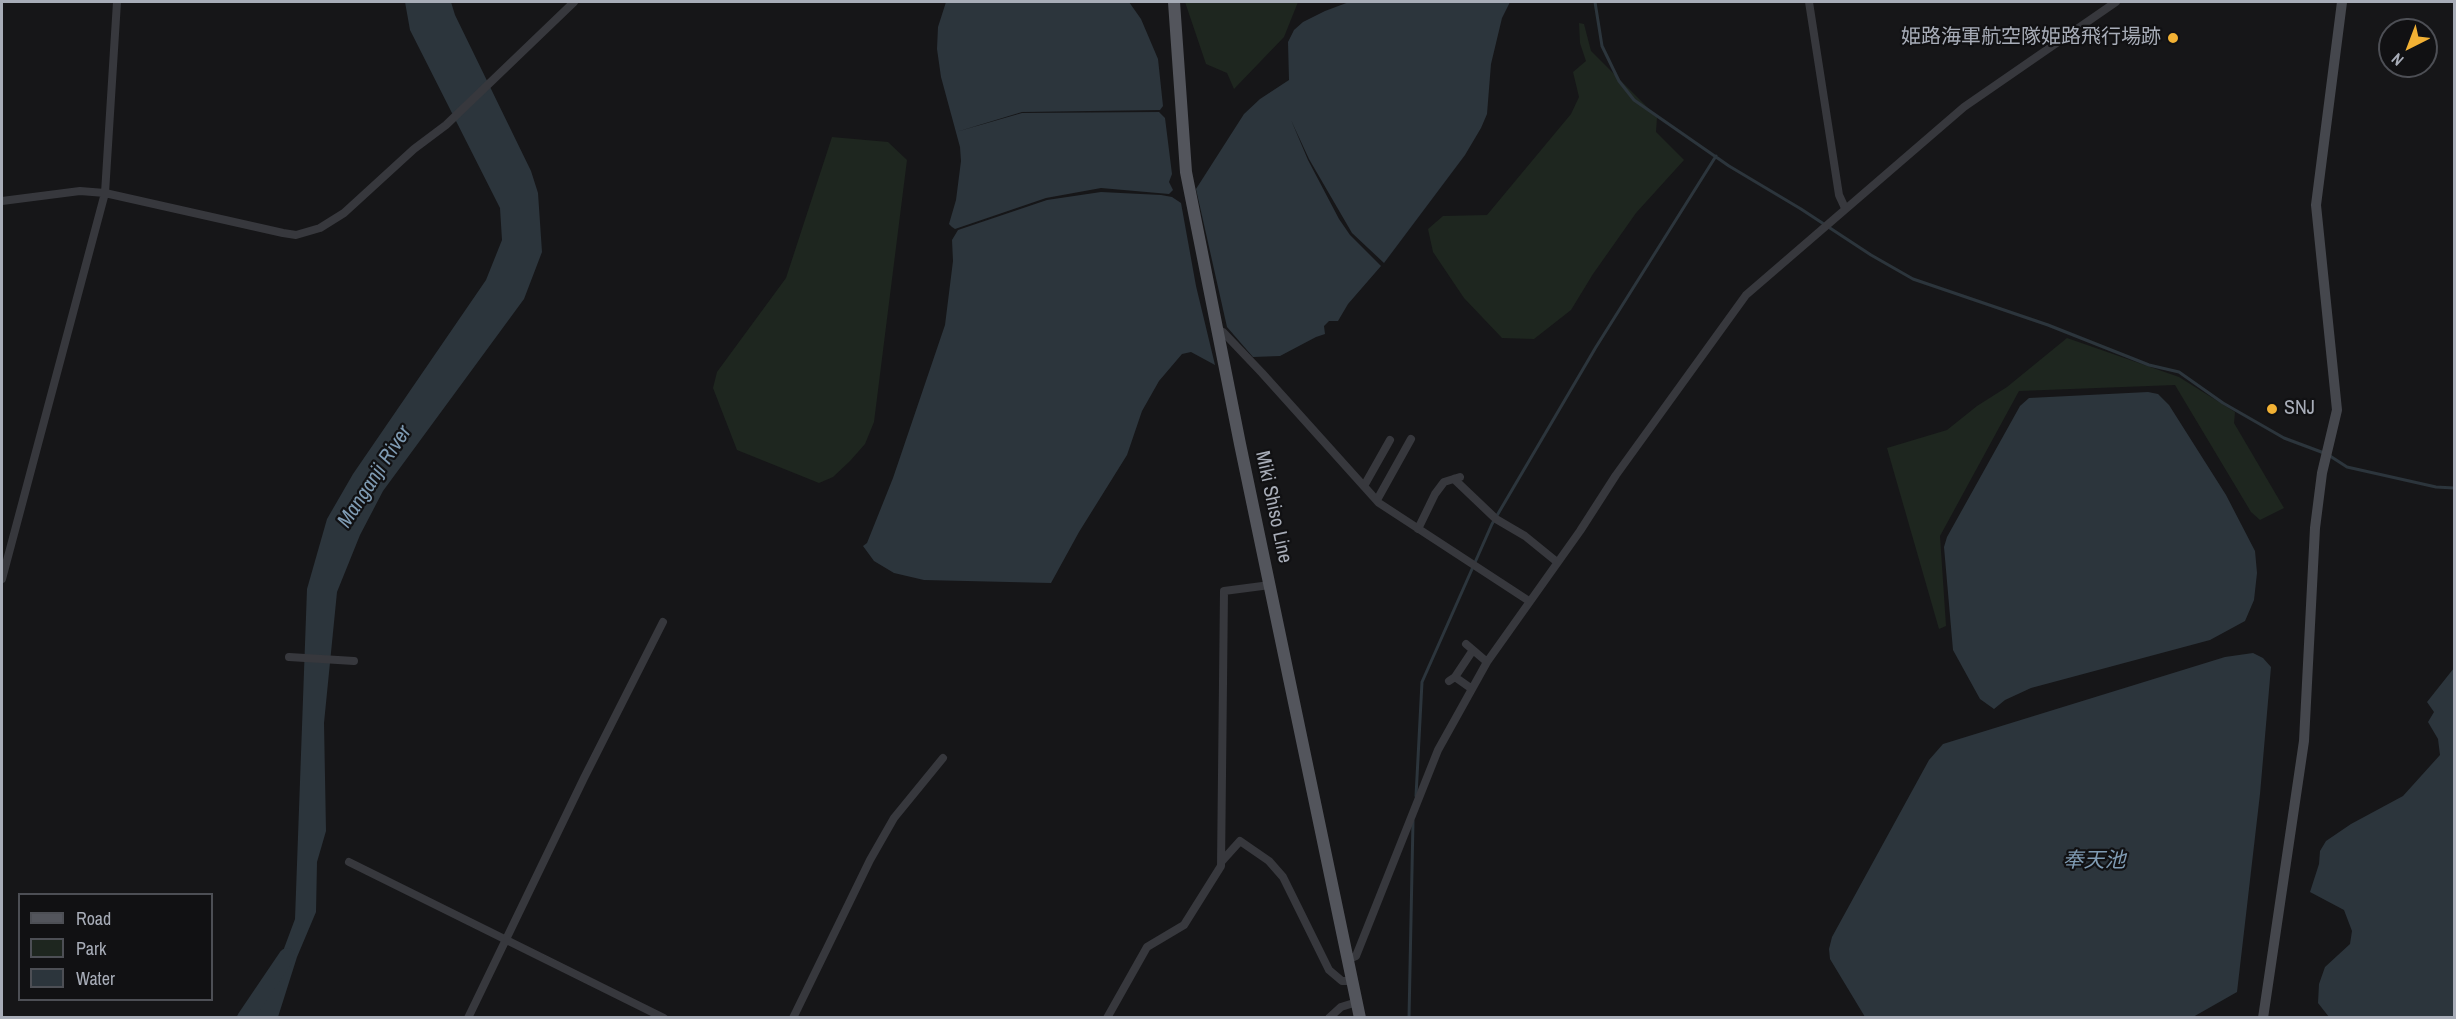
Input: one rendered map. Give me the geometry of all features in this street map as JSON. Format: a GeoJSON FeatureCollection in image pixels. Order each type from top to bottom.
{"type":"FeatureCollection","features":[{"type":"Feature","properties":{"kind":"main road","name":"Miki Shiso Line"},"geometry":{"type":"LineString","coordinates":[[1174,2],[1186,172],[1360,1017]]}},
{"type":"Feature","properties":{"kind":"street"},"geometry":{"type":"LineString","coordinates":[[2,579],[105,193],[117,2]]}},
{"type":"Feature","properties":{"kind":"street"},"geometry":{"type":"LineString","coordinates":[[2,201],[80,191],[105,193],[296,235],[320,228],[344,213],[452,118],[574,2]]}},
{"type":"Feature","properties":{"kind":"street"},"geometry":{"type":"LineString","coordinates":[[1809,2],[1839,195],[1845,208]]}},
{"type":"Feature","properties":{"kind":"street"},"geometry":{"type":"LineString","coordinates":[[1349,959],[1356,956],[1438,750],[1487,662],[1616,475],[1746,295],[1964,107],[2116,2]]}},
{"type":"Feature","properties":{"kind":"street"},"geometry":{"type":"LineString","coordinates":[[2263,1017],[2304,741],[2315,528],[2325,461],[2337,410],[2316,205],[2342,2]]}},
{"type":"Feature","properties":{"kind":"street"},"geometry":{"type":"LineString","coordinates":[[1217,329],[1231,340],[1377,500],[1529,601]]}},
{"type":"Feature","properties":{"kind":"street"},"geometry":{"type":"LineString","coordinates":[[1377,500],[1411,439]]}},
{"type":"Feature","properties":{"kind":"street"},"geometry":{"type":"LineString","coordinates":[[1364,486],[1390,440]]}},
{"type":"Feature","properties":{"kind":"street"},"geometry":{"type":"LineString","coordinates":[[1418,529],[1435,494],[1444,482],[1457,478],[1491,515],[1525,536],[1557,562]]}},
{"type":"Feature","properties":{"kind":"street"},"geometry":{"type":"LineString","coordinates":[[1107,1017],[1147,946],[1184,925],[1221,866],[1221,691],[1224,591],[1270,585]]}},
{"type":"Feature","properties":{"kind":"street"},"geometry":{"type":"LineString","coordinates":[[468,1017],[663,622]]}},
{"type":"Feature","properties":{"kind":"street"},"geometry":{"type":"LineString","coordinates":[[1472,689],[1452,679],[1469,647],[1487,662]]}},
{"type":"Feature","properties":{"kind":"street"},"geometry":{"type":"LineString","coordinates":[[289,657],[350,660]]}},
{"type":"Feature","properties":{"kind":"street"},"geometry":{"type":"LineString","coordinates":[[793,1017],[870,860],[894,818],[943,759]]}},
{"type":"Feature","properties":{"kind":"street"},"geometry":{"type":"LineString","coordinates":[[1222,861],[1240,841],[1269,861],[1283,877],[1319,955],[1329,970],[1342,981],[1353,981]]}},
{"type":"Feature","properties":{"kind":"street"},"geometry":{"type":"LineString","coordinates":[[349,862],[416,897],[508,939],[664,1017]]}},
{"type":"Feature","properties":{"kind":"street"},"geometry":{"type":"LineString","coordinates":[[1329,1017],[1341,1007],[1357,1002]]}},
{"type":"Feature","properties":{"kind":"green space"},"geometry":{"type":"Polygon","coordinates":[[[1185,2],[1298,2],[1284,37],[1234,89],[1227,73],[1206,64],[1185,2]]]}},
{"type":"Feature","properties":{"kind":"green space"},"geometry":{"type":"Polygon","coordinates":[[[1579,23],[1584,24],[1591,51],[1657,117],[1656,132],[1684,160],[1636,213],[1571,310],[1534,339],[1502,338],[1464,298],[1433,252],[1428,229],[1443,216],[1487,215],[1571,114],[1579,97],[1573,72],[1586,61],[1580,43],[1579,23]]]}},
{"type":"Feature","properties":{"kind":"green space"},"geometry":{"type":"Polygon","coordinates":[[[832,137],[888,142],[907,160],[874,422],[865,444],[850,461],[833,477],[819,483],[737,450],[713,388],[717,372],[786,278],[832,137]]]}},
{"type":"Feature","properties":{"kind":"green space"},"geometry":{"type":"Polygon","coordinates":[[[2067,338],[2179,377],[2235,412],[2234,423],[2284,508],[2260,520],[2251,512],[2175,385],[2019,391],[1940,536],[1946,626],[1939,629],[1887,448],[1947,430],[1977,406],[2007,387],[2067,338]]]}},
{"type":"Feature","properties":{"kind":"water"},"geometry":{"type":"Polygon","coordinates":[[[405,2],[451,2],[455,15],[531,171],[538,193],[542,252],[524,299],[383,491],[360,535],[337,592],[324,723],[326,831],[317,862],[316,912],[297,957],[278,1017],[238,1018],[270,986],[295,919],[307,589],[327,519],[353,474],[486,280],[502,240],[500,208],[410,30],[405,2]]]}},
{"type":"Feature","properties":{"kind":"water"},"geometry":{"type":"Polygon","coordinates":[[[946,2],[1129,2],[1141,19],[1158,59],[1163,106],[1160,110],[1022,112],[956,132],[1022,113],[1159,112],[1165,118],[1172,174],[1169,182],[1173,190],[1169,194],[1101,188],[1046,198],[955,229],[952,227],[949,224],[956,200],[961,161],[960,147],[941,77],[937,49],[938,27],[946,2]]]}},
{"type":"Feature","properties":{"kind":"water"},"geometry":{"type":"Polygon","coordinates":[[[1349,2],[1510,2],[1502,18],[1491,64],[1487,114],[1465,155],[1384,263],[1352,233],[1309,159],[1291,120],[1308,160],[1339,219],[1350,235],[1381,266],[1348,304],[1338,321],[1329,321],[1324,326],[1325,334],[1280,356],[1253,357],[1227,327],[1196,189],[1244,114],[1260,99],[1289,80],[1288,42],[1294,30],[1303,22],[1349,2]]]}},
{"type":"Feature","properties":{"kind":"water"},"geometry":{"type":"Polygon","coordinates":[[[1101,192],[1161,195],[1172,197],[1181,203],[1196,286],[1215,365],[1191,352],[1182,354],[1159,381],[1142,411],[1127,455],[1079,532],[1051,583],[924,580],[894,573],[874,561],[863,546],[867,543],[893,478],[945,325],[953,261],[952,240],[958,230],[1047,200],[1101,192]]]}},
{"type":"Feature","properties":{"kind":"water"},"geometry":{"type":"Polygon","coordinates":[[[2148,392],[2158,394],[2169,405],[2226,495],[2255,551],[2257,573],[2254,600],[2245,621],[2210,640],[2031,688],[2005,700],[1994,709],[1980,699],[1953,650],[1944,547],[1947,537],[2020,406],[2029,398],[2148,392]]]}},
{"type":"Feature","properties":{"kind":"water","name":"奉天池"},"geometry":{"type":"Polygon","coordinates":[[[2253,653],[2263,658],[2271,667],[2260,794],[2237,992],[2193,1017],[1865,1017],[1830,959],[1829,949],[1832,937],[1929,760],[1943,744],[2225,657],[2253,653]]]}},
{"type":"Feature","properties":{"kind":"water"},"geometry":{"type":"Polygon","coordinates":[[[2454,668],[2454,1017],[2329,1017],[2318,1003],[2319,984],[2325,967],[2350,944],[2352,931],[2344,910],[2310,892],[2319,864],[2320,851],[2326,841],[2351,824],[2403,796],[2440,755],[2438,739],[2428,722],[2434,712],[2427,702],[2454,668]]]}},
{"type":"Feature","properties":{"kind":"waterway"},"geometry":{"type":"LineString","coordinates":[[1595,2],[1602,46],[1619,81],[1634,100],[1729,166],[1801,209],[1871,255],[1913,279],[2048,325],[2149,365],[2179,372],[2223,403],[2284,438],[2324,453]]}},
{"type":"Feature","properties":{"kind":"waterway"},"geometry":{"type":"LineString","coordinates":[[1416,796],[1422,682],[1492,524],[1596,347],[1716,156]]}},
{"type":"Feature","properties":{"kind":"waterway"},"geometry":{"type":"LineString","coordinates":[[2330,456],[2347,467],[2436,487],[2454,488]]}},
{"type":"Feature","properties":{"kind":"waterway"},"geometry":{"type":"LineString","coordinates":[[1409,1018],[1413,821]]}},
{"type":"Feature","properties":{"kind":"waterway","name":"Manganji River"},"geometry":{"type":"LineString","coordinates":[[245,1018],[287,956]]}},
{"type":"Feature","properties":{"kind":"place","name":"姫路海軍航空隊姫路飛行場跡"},"geometry":{"type":"Point","coordinates":[2173,38]}},
{"type":"Feature","properties":{"kind":"place","name":"SNJ"},"geometry":{"type":"Point","coordinates":[2272,409]}}]}
